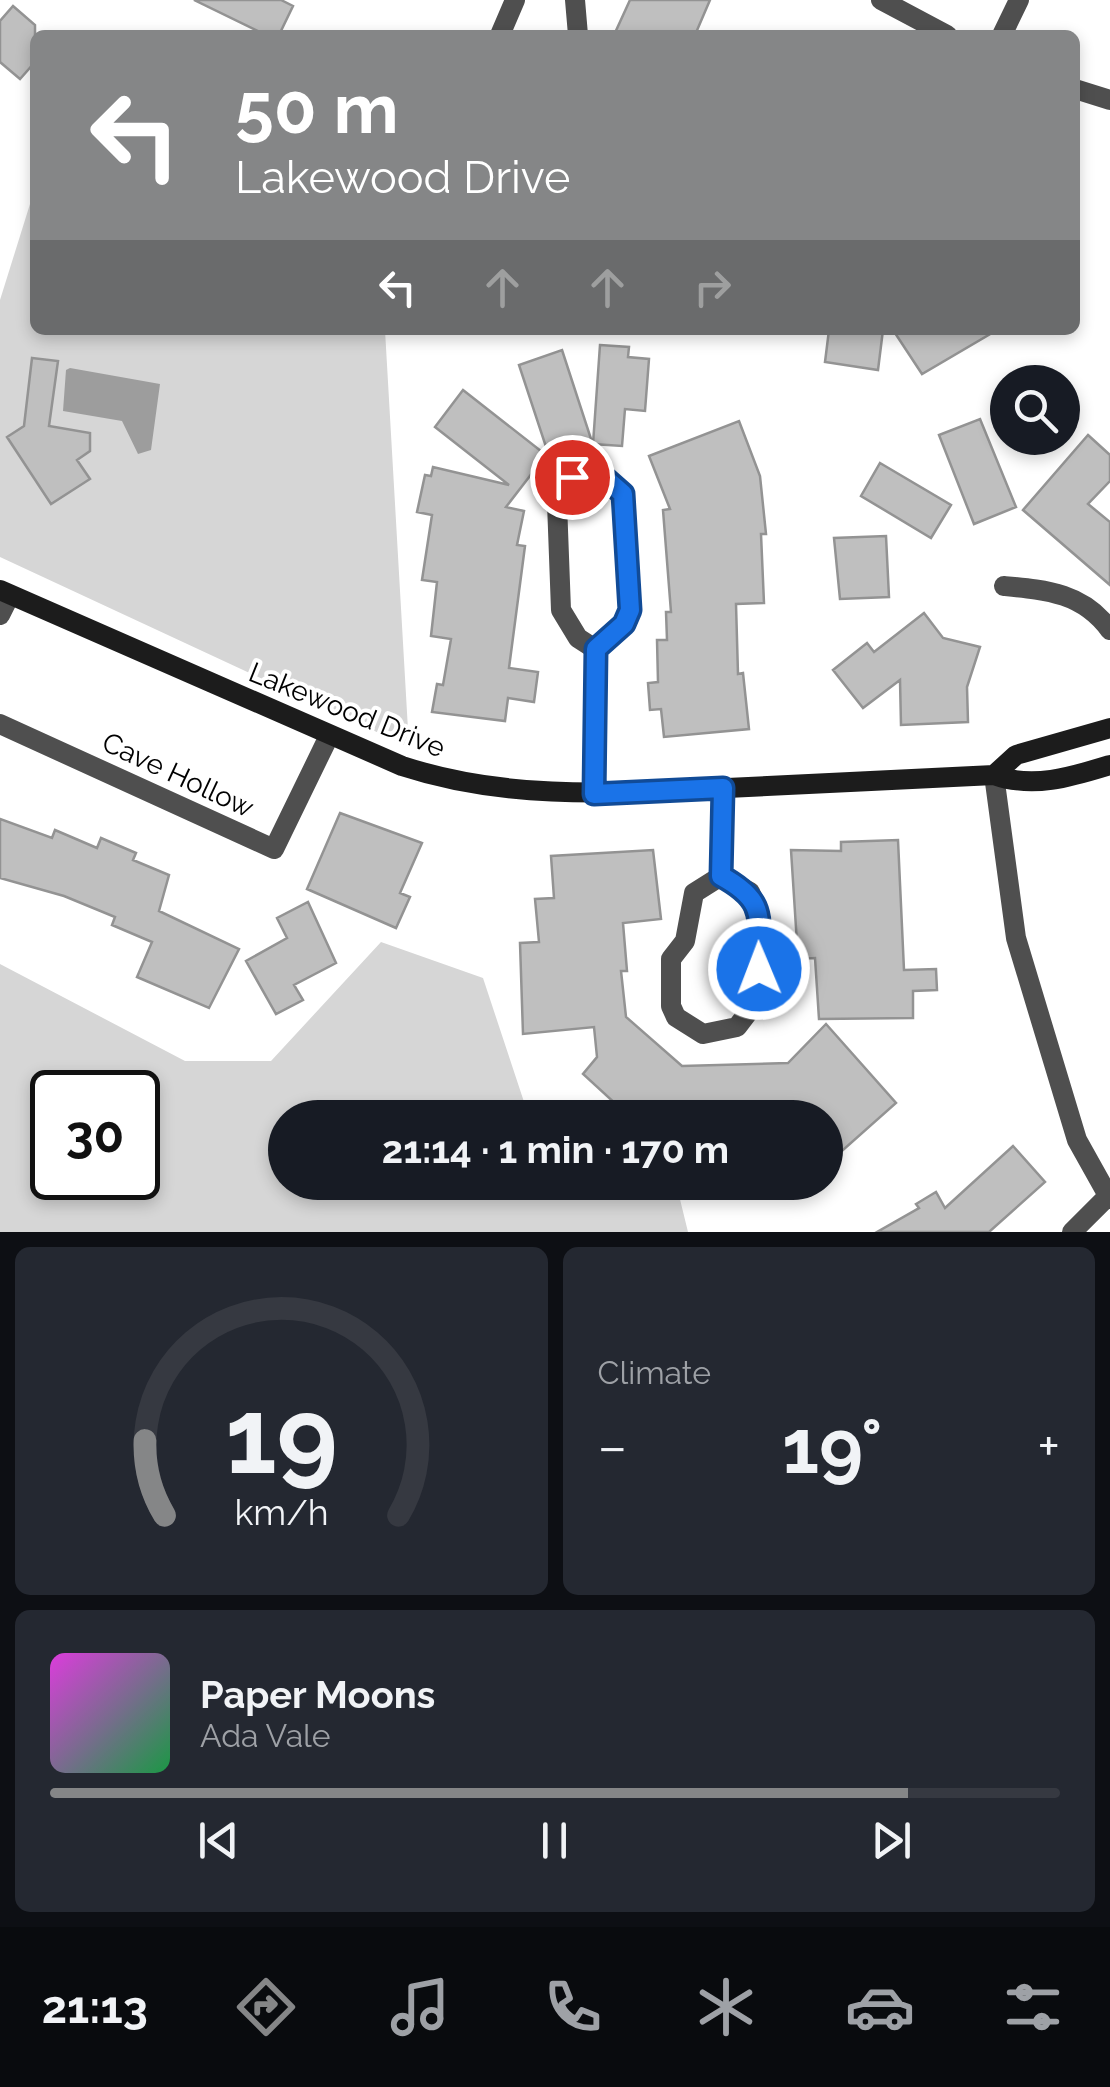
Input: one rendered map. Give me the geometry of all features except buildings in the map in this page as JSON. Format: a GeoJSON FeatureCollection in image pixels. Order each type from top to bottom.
{"type":"FeatureCollection","features":[{"type":"Feature","properties":{"kind":"street"},"geometry":{"type":"LineString","coordinates":[[502,30],[516,0]]}},
{"type":"Feature","properties":{"kind":"street"},"geometry":{"type":"LineString","coordinates":[[576,0],[578,30]]}},
{"type":"Feature","properties":{"kind":"street"},"geometry":{"type":"LineString","coordinates":[[882,0],[938,30]]}},
{"type":"Feature","properties":{"kind":"street"},"geometry":{"type":"LineString","coordinates":[[1004,30],[1019,0]]}},
{"type":"Feature","properties":{"kind":"street"},"geometry":{"type":"LineString","coordinates":[[1080,91],[1110,100]]}},
{"type":"Feature","properties":{"kind":"street"},"geometry":{"type":"LineString","coordinates":[[594,794],[596,649],[624,624],[630,610],[623,494],[612,480],[598,472],[585,472],[572,477],[557,503],[561,610],[578,638],[596,649]]}},
{"type":"Feature","properties":{"kind":"street"},"geometry":{"type":"LineString","coordinates":[[1004,586],[1062,592],[1100,616],[1110,630]]}},
{"type":"Feature","properties":{"kind":"street"},"geometry":{"type":"LineString","coordinates":[[0,615],[5,592]]}},
{"type":"Feature","properties":{"kind":"street","name":"Lakewood Drive"},"geometry":{"type":"LineString","coordinates":[[5,592],[329,736],[449,781],[518,793],[594,794],[994,775],[1020,784],[1072,777],[1110,765]]}},
{"type":"Feature","properties":{"kind":"street","name":"Cave Hollow"},"geometry":{"type":"LineString","coordinates":[[0,724],[274,849],[329,736]]}},
{"type":"Feature","properties":{"kind":"street","name":"Lakewood Drive"},"geometry":{"type":"LineString","coordinates":[[994,775],[1016,755],[1110,728]]}},
{"type":"Feature","properties":{"kind":"street"},"geometry":{"type":"LineString","coordinates":[[994,775],[1016,938],[1077,1140],[1108,1198],[1072,1232]]}},
{"type":"Feature","properties":{"kind":"street"},"geometry":{"type":"LineString","coordinates":[[721,876],[723,788]]}},
{"type":"Feature","properties":{"kind":"street"},"geometry":{"type":"LineString","coordinates":[[721,876],[750,892],[758,910],[760,998],[737,1027],[703,1034],[676,1017],[670,1006],[671,959],[684,941],[694,893],[721,876]]}},
{"type":"Feature","properties":{"kind":"shaded area"},"geometry":{"type":"Polygon","coordinates":[[[30,204],[30,335],[385,335],[409,747],[0,557],[0,300],[30,204]]]}},
{"type":"Feature","properties":{"kind":"shaded area"},"geometry":{"type":"Polygon","coordinates":[[[66,370],[160,384],[151,450],[138,454],[122,421],[63,411],[66,370]]]}},
{"type":"Feature","properties":{"kind":"shaded area"},"geometry":{"type":"Polygon","coordinates":[[[381,942],[483,978],[523,1100],[268,1100],[268,1200],[680,1200],[688,1232],[0,1232],[0,964],[185,1061],[271,1061],[381,942]]]}},
{"type":"Feature","properties":{"kind":"route"},"geometry":{"type":"LineString","coordinates":[[572,477],[598,472],[612,480],[623,494],[630,610],[624,624],[596,649],[594,794],[723,788],[721,876],[750,892],[758,910],[759,969]]}}]}
